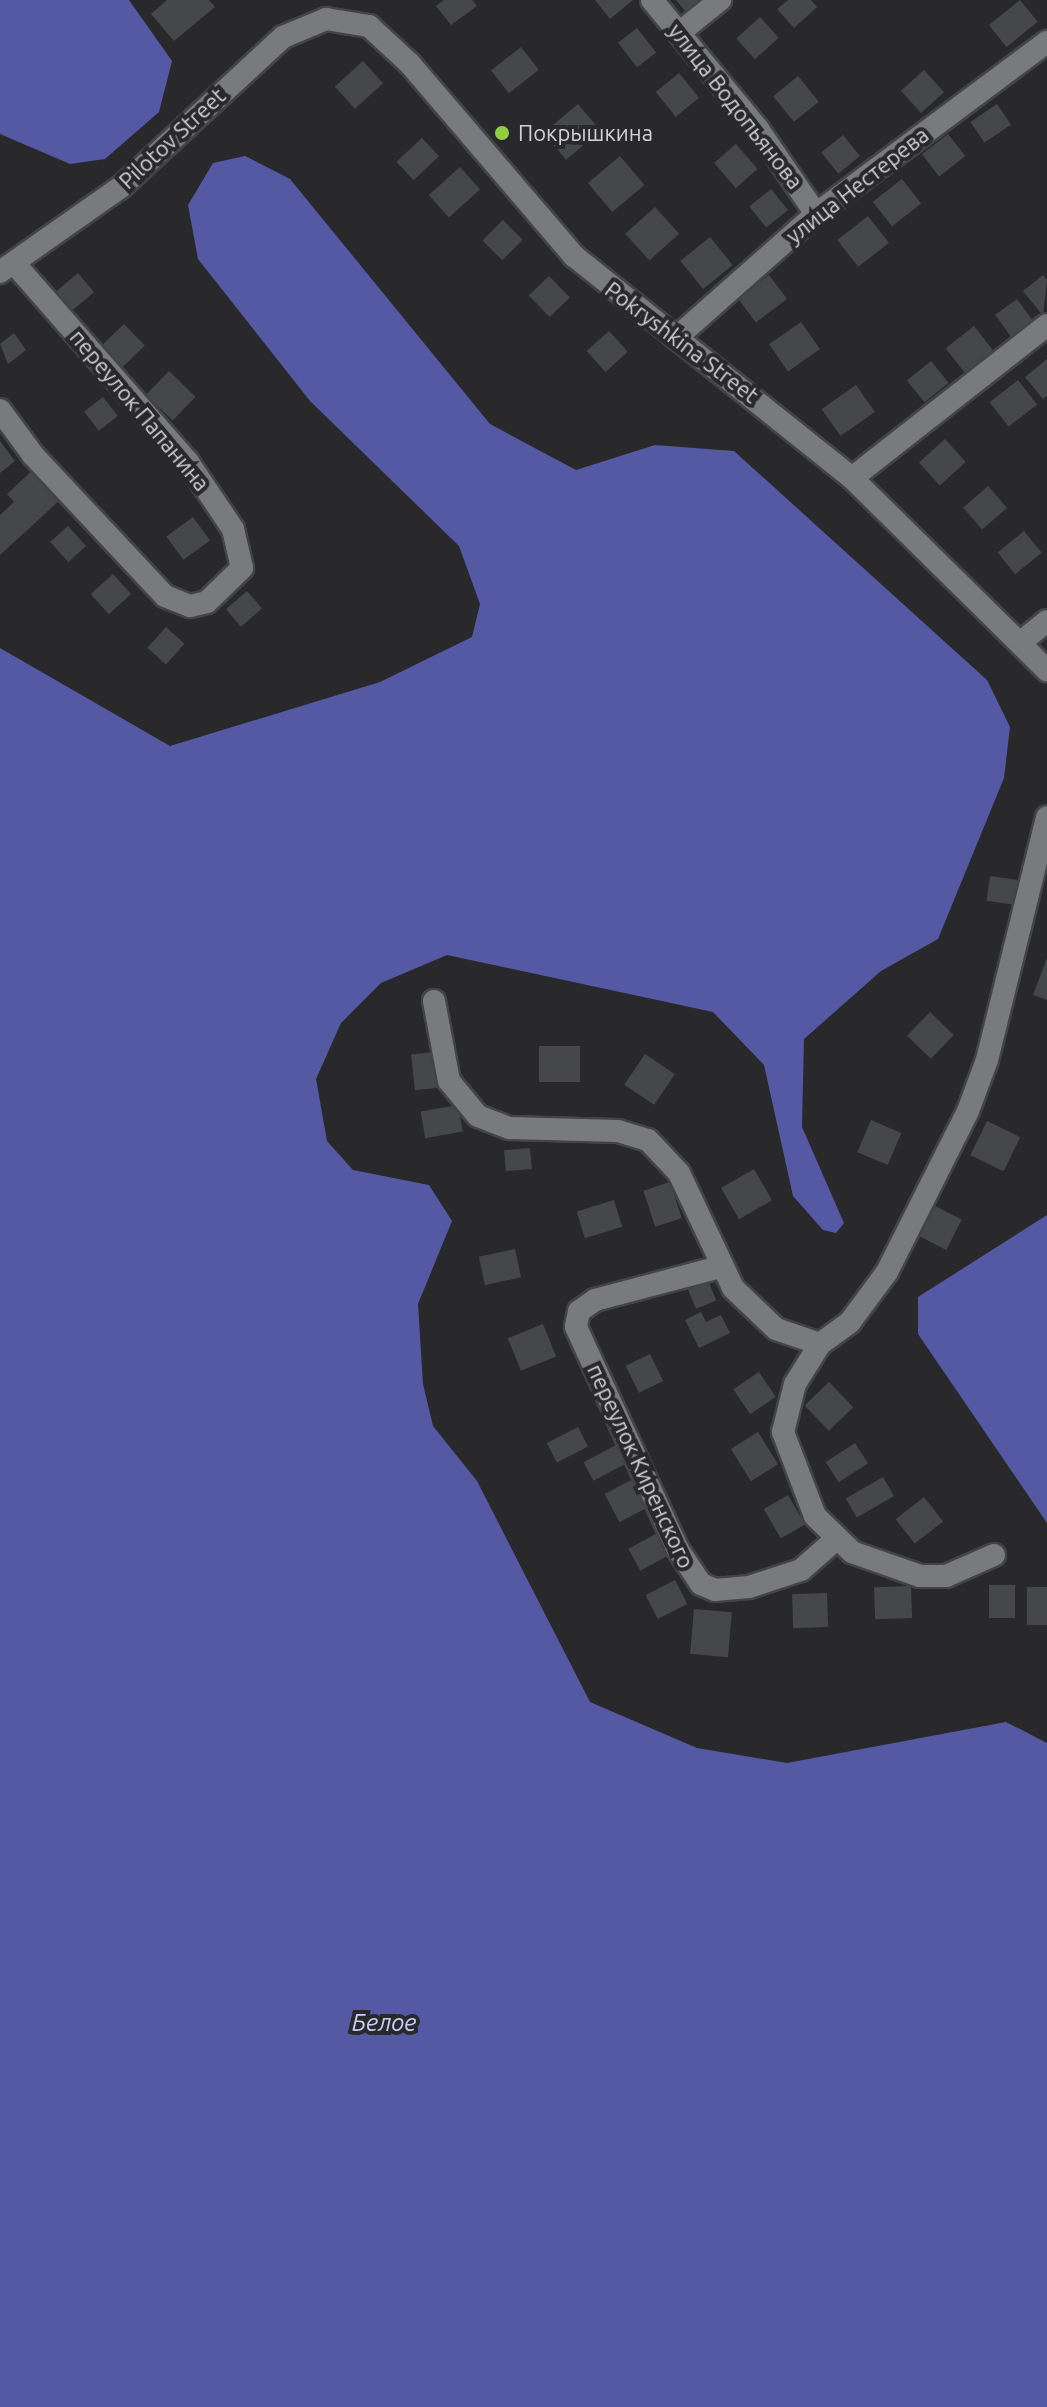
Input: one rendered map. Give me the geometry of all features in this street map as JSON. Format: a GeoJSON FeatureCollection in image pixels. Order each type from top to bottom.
{"type":"FeatureCollection","features":[{"type":"Feature","properties":{"kind":"street","name":"улица Водопьянова"},"geometry":{"type":"LineString","coordinates":[[652,0],[816,214]]}},
{"type":"Feature","properties":{"kind":"street"},"geometry":{"type":"LineString","coordinates":[[679,33],[720,0]]}},
{"type":"Feature","properties":{"kind":"street","name":"Pilotov Street"},"geometry":{"type":"LineString","coordinates":[[7,268],[121,187],[283,37],[331,9]]}},
{"type":"Feature","properties":{"kind":"street","name":"Pokryshkina Street"},"geometry":{"type":"LineString","coordinates":[[331,9],[369,26],[384,38],[543,226],[615,294],[676,338],[852,478],[1047,670]]}},
{"type":"Feature","properties":{"kind":"street","name":"улица Нестерева"},"geometry":{"type":"LineString","coordinates":[[676,338],[816,214],[1047,42]]}},
{"type":"Feature","properties":{"kind":"street","name":"переулок Папанина"},"geometry":{"type":"LineString","coordinates":[[0,410],[157,589],[190,606],[207,602],[242,568],[233,529],[188,462],[7,268]]}},
{"type":"Feature","properties":{"kind":"street"},"geometry":{"type":"LineString","coordinates":[[852,478],[1047,325]]}},
{"type":"Feature","properties":{"kind":"street"},"geometry":{"type":"LineString","coordinates":[[1021,642],[1047,621]]}},
{"type":"Feature","properties":{"kind":"street"},"geometry":{"type":"LineString","coordinates":[[994,1555],[946,1576],[920,1576],[835,1540],[803,1492],[783,1432],[795,1384],[820,1344],[850,1322],[887,1272],[968,1111],[987,1060],[1047,817]]}},
{"type":"Feature","properties":{"kind":"street"},"geometry":{"type":"LineString","coordinates":[[434,1001],[449,1081],[478,1116],[510,1128],[618,1131],[648,1140],[679,1173],[720,1267],[776,1329],[820,1344]]}},
{"type":"Feature","properties":{"kind":"street","name":"переулок Киренского"},"geometry":{"type":"LineString","coordinates":[[720,1267],[595,1300],[579,1311],[576,1327],[652,1481],[677,1548],[701,1584],[715,1590],[749,1587],[801,1570],[835,1540]]}},
{"type":"Feature","properties":{"kind":"water"},"geometry":{"type":"Polygon","coordinates":[[[0,0],[129,0],[172,61],[159,112],[105,159],[70,164],[0,134],[0,0]]]}},
{"type":"Feature","properties":{"kind":"water","name":"Белое"},"geometry":{"type":"Polygon","coordinates":[[[245,156],[290,179],[490,424],[576,470],[655,445],[734,451],[987,680],[1010,727],[1004,778],[938,939],[881,971],[804,1039],[802,1127],[844,1223],[836,1233],[823,1230],[793,1196],[764,1065],[713,1012],[447,955],[381,983],[341,1023],[316,1079],[327,1141],[353,1170],[429,1185],[452,1221],[418,1304],[423,1384],[433,1426],[477,1481],[590,1702],[697,1748],[787,1763],[1006,1722],[1047,1743],[1047,2407],[0,2407],[0,648],[170,746],[380,682],[472,637],[480,604],[459,546],[310,401],[198,259],[188,205],[213,163],[245,156]]]}},
{"type":"Feature","properties":{"kind":"water"},"geometry":{"type":"Polygon","coordinates":[[[1047,1215],[1047,1523],[918,1334],[918,1297],[1047,1215]]]}},
{"type":"Feature","properties":{"kind":"building"},"geometry":{"type":"Polygon","coordinates":[[[167,0],[209,0],[215,7],[174,41],[151,14],[167,0]]]}},
{"type":"Feature","properties":{"kind":"building"},"geometry":{"type":"Polygon","coordinates":[[[444,0],[472,0],[477,6],[451,25],[436,6],[444,0]]]}},
{"type":"Feature","properties":{"kind":"building"},"geometry":{"type":"Polygon","coordinates":[[[595,0],[633,0],[610,19],[595,0]]]}},
{"type":"Feature","properties":{"kind":"building"},"geometry":{"type":"Polygon","coordinates":[[[676,0],[700,0],[686,12],[676,0]]]}},
{"type":"Feature","properties":{"kind":"building"},"geometry":{"type":"Polygon","coordinates":[[[788,0],[811,0],[817,7],[794,28],[777,9],[788,0]]]}},
{"type":"Feature","properties":{"kind":"building"},"geometry":{"type":"Polygon","coordinates":[[[1020,0],[1038,22],[1007,47],[989,25],[1020,0]]]}},
{"type":"Feature","properties":{"kind":"building"},"geometry":{"type":"Polygon","coordinates":[[[760,17],[779,38],[755,59],[736,38],[760,17]]]}},
{"type":"Feature","properties":{"kind":"building"},"geometry":{"type":"Polygon","coordinates":[[[637,28],[656,52],[637,67],[618,43],[637,28]]]}},
{"type":"Feature","properties":{"kind":"building"},"geometry":{"type":"Polygon","coordinates":[[[521,47],[539,70],[509,93],[491,70],[521,47]]]}},
{"type":"Feature","properties":{"kind":"building"},"geometry":{"type":"Polygon","coordinates":[[[363,61],[383,83],[355,109],[335,86],[363,61]]]}},
{"type":"Feature","properties":{"kind":"building"},"geometry":{"type":"Polygon","coordinates":[[[924,70],[944,92],[921,113],[901,91],[924,70]]]}},
{"type":"Feature","properties":{"kind":"building"},"geometry":{"type":"Polygon","coordinates":[[[679,73],[699,98],[676,117],[656,92],[679,73]]]}},
{"type":"Feature","properties":{"kind":"building"},"geometry":{"type":"Polygon","coordinates":[[[798,76],[819,102],[794,122],[773,96],[798,76]]]}},
{"type":"Feature","properties":{"kind":"building"},"geometry":{"type":"Polygon","coordinates":[[[578,104],[600,131],[566,160],[544,133],[578,104]]]}},
{"type":"Feature","properties":{"kind":"building"},"geometry":{"type":"Polygon","coordinates":[[[997,104],[1011,125],[984,143],[970,122],[997,104]]]}},
{"type":"Feature","properties":{"kind":"building"},"geometry":{"type":"Polygon","coordinates":[[[948,134],[965,156],[939,176],[922,154],[948,134]]]}},
{"type":"Feature","properties":{"kind":"building"},"geometry":{"type":"Polygon","coordinates":[[[843,135],[860,156],[838,174],[821,153],[843,135]]]}},
{"type":"Feature","properties":{"kind":"building"},"geometry":{"type":"Polygon","coordinates":[[[422,138],[439,156],[413,180],[396,162],[422,138]]]}},
{"type":"Feature","properties":{"kind":"building"},"geometry":{"type":"Polygon","coordinates":[[[736,144],[758,169],[736,188],[714,163],[736,144]]]}},
{"type":"Feature","properties":{"kind":"building"},"geometry":{"type":"Polygon","coordinates":[[[620,156],[644,185],[612,212],[588,183],[620,156]]]}},
{"type":"Feature","properties":{"kind":"building"},"geometry":{"type":"Polygon","coordinates":[[[460,167],[480,189],[449,217],[429,195],[460,167]]]}},
{"type":"Feature","properties":{"kind":"building"},"geometry":{"type":"Polygon","coordinates":[[[902,179],[921,203],[892,226],[873,202],[902,179]]]}},
{"type":"Feature","properties":{"kind":"building"},"geometry":{"type":"Polygon","coordinates":[[[771,189],[788,210],[766,228],[749,207],[771,189]]]}},
{"type":"Feature","properties":{"kind":"building"},"geometry":{"type":"Polygon","coordinates":[[[655,207],[679,234],[649,261],[625,234],[655,207]]]}},
{"type":"Feature","properties":{"kind":"building"},"geometry":{"type":"Polygon","coordinates":[[[868,216],[889,243],[858,267],[837,240],[868,216]]]}},
{"type":"Feature","properties":{"kind":"building"},"geometry":{"type":"Polygon","coordinates":[[[503,220],[523,240],[502,260],[482,241],[503,220]]]}},
{"type":"Feature","properties":{"kind":"building"},"geometry":{"type":"Polygon","coordinates":[[[710,237],[733,265],[703,289],[680,261],[710,237]]]}},
{"type":"Feature","properties":{"kind":"building"},"geometry":{"type":"Polygon","coordinates":[[[78,273],[94,292],[72,311],[56,292],[78,273]]]}},
{"type":"Feature","properties":{"kind":"building"},"geometry":{"type":"Polygon","coordinates":[[[769,275],[787,299],[756,322],[738,298],[769,275]]]}},
{"type":"Feature","properties":{"kind":"building"},"geometry":{"type":"Polygon","coordinates":[[[1043,275],[1047,280],[1043,316],[1023,291],[1043,275]]]}},
{"type":"Feature","properties":{"kind":"building"},"geometry":{"type":"Polygon","coordinates":[[[549,276],[570,298],[550,317],[529,295],[549,276]]]}},
{"type":"Feature","properties":{"kind":"building"},"geometry":{"type":"Polygon","coordinates":[[[1017,299],[1033,321],[1011,337],[995,315],[1017,299]]]}},
{"type":"Feature","properties":{"kind":"building"},"geometry":{"type":"Polygon","coordinates":[[[801,322],[820,349],[788,371],[769,344],[801,322]]]}},
{"type":"Feature","properties":{"kind":"building"},"geometry":{"type":"Polygon","coordinates":[[[124,324],[145,346],[121,369],[100,347],[124,324]]]}},
{"type":"Feature","properties":{"kind":"building"},"geometry":{"type":"Polygon","coordinates":[[[974,326],[993,350],[965,373],[946,348],[974,326]]]}},
{"type":"Feature","properties":{"kind":"building"},"geometry":{"type":"Polygon","coordinates":[[[609,331],[628,352],[605,372],[587,351],[609,331]]]}},
{"type":"Feature","properties":{"kind":"building"},"geometry":{"type":"Polygon","coordinates":[[[14,333],[26,350],[8,364],[0,344],[14,333]]]}},
{"type":"Feature","properties":{"kind":"building"},"geometry":{"type":"Polygon","coordinates":[[[1047,359],[1047,396],[1043,399],[1025,377],[1047,359]]]}},
{"type":"Feature","properties":{"kind":"building"},"geometry":{"type":"Polygon","coordinates":[[[931,361],[949,383],[925,402],[907,381],[931,361]]]}},
{"type":"Feature","properties":{"kind":"building"},"geometry":{"type":"Polygon","coordinates":[[[169,371],[196,397],[173,420],[146,395],[169,371]]]}},
{"type":"Feature","properties":{"kind":"building"},"geometry":{"type":"Polygon","coordinates":[[[1018,380],[1037,404],[1009,427],[990,402],[1018,380]]]}},
{"type":"Feature","properties":{"kind":"building"},"geometry":{"type":"Polygon","coordinates":[[[856,385],[875,412],[841,436],[822,409],[856,385]]]}},
{"type":"Feature","properties":{"kind":"building"},"geometry":{"type":"Polygon","coordinates":[[[103,397],[118,416],[99,431],[84,412],[103,397]]]}},
{"type":"Feature","properties":{"kind":"building"},"geometry":{"type":"Polygon","coordinates":[[[945,439],[966,462],[940,485],[919,462],[945,439]]]}},
{"type":"Feature","properties":{"kind":"building"},"geometry":{"type":"Polygon","coordinates":[[[0,441],[15,461],[0,473],[0,441]]]}},
{"type":"Feature","properties":{"kind":"building"},"geometry":{"type":"Polygon","coordinates":[[[34,469],[61,499],[0,555],[0,515],[14,502],[7,494],[34,469]]]}},
{"type":"Feature","properties":{"kind":"building"},"geometry":{"type":"Polygon","coordinates":[[[988,486],[1007,508],[982,530],[963,508],[988,486]]]}},
{"type":"Feature","properties":{"kind":"building"},"geometry":{"type":"Polygon","coordinates":[[[193,517],[210,540],[183,560],[166,536],[193,517]]]}},
{"type":"Feature","properties":{"kind":"building"},"geometry":{"type":"Polygon","coordinates":[[[68,526],[86,546],[68,562],[50,542],[68,526]]]}},
{"type":"Feature","properties":{"kind":"building"},"geometry":{"type":"Polygon","coordinates":[[[1024,531],[1042,553],[1015,574],[998,552],[1024,531]]]}},
{"type":"Feature","properties":{"kind":"building"},"geometry":{"type":"Polygon","coordinates":[[[113,574],[131,594],[109,614],[91,594],[113,574]]]}},
{"type":"Feature","properties":{"kind":"building"},"geometry":{"type":"Polygon","coordinates":[[[247,591],[262,608],[241,627],[226,609],[247,591]]]}},
{"type":"Feature","properties":{"kind":"building"},"geometry":{"type":"Polygon","coordinates":[[[166,627],[185,644],[166,665],[147,648],[166,627]]]}},
{"type":"Feature","properties":{"kind":"building"},"geometry":{"type":"Polygon","coordinates":[[[990,876],[1018,880],[1014,905],[987,901],[990,876]]]}},
{"type":"Feature","properties":{"kind":"building"},"geometry":{"type":"Polygon","coordinates":[[[1047,958],[1047,1000],[1033,995],[1047,958]]]}},
{"type":"Feature","properties":{"kind":"building"},"geometry":{"type":"Polygon","coordinates":[[[930,1012],[954,1035],[931,1059],[907,1036],[930,1012]]]}},
{"type":"Feature","properties":{"kind":"building"},"geometry":{"type":"Polygon","coordinates":[[[539,1046],[580,1046],[580,1082],[539,1082],[539,1046]]]}},
{"type":"Feature","properties":{"kind":"building"},"geometry":{"type":"Polygon","coordinates":[[[435,1052],[439,1088],[415,1090],[411,1055],[435,1052]]]}},
{"type":"Feature","properties":{"kind":"building"},"geometry":{"type":"Polygon","coordinates":[[[645,1054],[675,1074],[654,1105],[624,1085],[645,1054]]]}},
{"type":"Feature","properties":{"kind":"building"},"geometry":{"type":"Polygon","coordinates":[[[458,1105],[463,1132],[425,1138],[421,1112],[458,1105]]]}},
{"type":"Feature","properties":{"kind":"building"},"geometry":{"type":"Polygon","coordinates":[[[871,1120],[901,1133],[888,1165],[857,1152],[871,1120]]]}},
{"type":"Feature","properties":{"kind":"building"},"geometry":{"type":"Polygon","coordinates":[[[987,1121],[1020,1137],[1004,1171],[970,1155],[987,1121]]]}},
{"type":"Feature","properties":{"kind":"building"},"geometry":{"type":"Polygon","coordinates":[[[530,1148],[532,1169],[506,1171],[504,1150],[530,1148]]]}},
{"type":"Feature","properties":{"kind":"building"},"geometry":{"type":"Polygon","coordinates":[[[754,1169],[772,1200],[739,1219],[721,1188],[754,1169]]]}},
{"type":"Feature","properties":{"kind":"building"},"geometry":{"type":"Polygon","coordinates":[[[670,1182],[682,1218],[655,1227],[643,1191],[670,1182]]]}},
{"type":"Feature","properties":{"kind":"building"},"geometry":{"type":"Polygon","coordinates":[[[614,1200],[622,1227],[585,1238],[577,1211],[614,1200]]]}},
{"type":"Feature","properties":{"kind":"building"},"geometry":{"type":"Polygon","coordinates":[[[935,1206],[962,1220],[946,1250],[920,1236],[935,1206]]]}},
{"type":"Feature","properties":{"kind":"building"},"geometry":{"type":"Polygon","coordinates":[[[515,1249],[521,1277],[485,1285],[479,1257],[515,1249]]]}},
{"type":"Feature","properties":{"kind":"building"},"geometry":{"type":"Polygon","coordinates":[[[708,1280],[716,1300],[696,1309],[688,1288],[708,1280]]]}},
{"type":"Feature","properties":{"kind":"building"},"geometry":{"type":"Polygon","coordinates":[[[701,1312],[706,1322],[721,1315],[730,1333],[699,1348],[685,1320],[701,1312]]]}},
{"type":"Feature","properties":{"kind":"building"},"geometry":{"type":"Polygon","coordinates":[[[543,1324],[556,1356],[521,1371],[508,1338],[543,1324]]]}},
{"type":"Feature","properties":{"kind":"building"},"geometry":{"type":"Polygon","coordinates":[[[650,1354],[663,1381],[639,1393],[626,1366],[650,1354]]]}},
{"type":"Feature","properties":{"kind":"building"},"geometry":{"type":"Polygon","coordinates":[[[759,1372],[776,1397],[750,1414],[733,1389],[759,1372]]]}},
{"type":"Feature","properties":{"kind":"building"},"geometry":{"type":"Polygon","coordinates":[[[829,1382],[853,1407],[829,1431],[805,1406],[829,1382]]]}},
{"type":"Feature","properties":{"kind":"building"},"geometry":{"type":"Polygon","coordinates":[[[578,1427],[588,1447],[557,1462],[547,1443],[578,1427]]]}},
{"type":"Feature","properties":{"kind":"building"},"geometry":{"type":"Polygon","coordinates":[[[758,1432],[778,1464],[751,1481],[731,1449],[758,1432]]]}},
{"type":"Feature","properties":{"kind":"building"},"geometry":{"type":"Polygon","coordinates":[[[855,1443],[868,1463],[839,1482],[826,1462],[855,1443]]]}},
{"type":"Feature","properties":{"kind":"building"},"geometry":{"type":"Polygon","coordinates":[[[618,1444],[628,1463],[593,1481],[584,1462],[618,1444]]]}},
{"type":"Feature","properties":{"kind":"building"},"geometry":{"type":"Polygon","coordinates":[[[883,1477],[894,1496],[857,1518],[846,1498],[883,1477]]]}},
{"type":"Feature","properties":{"kind":"building"},"geometry":{"type":"Polygon","coordinates":[[[631,1480],[646,1508],[620,1522],[605,1494],[631,1480]]]}},
{"type":"Feature","properties":{"kind":"building"},"geometry":{"type":"Polygon","coordinates":[[[788,1495],[805,1524],[781,1538],[764,1509],[788,1495]]]}},
{"type":"Feature","properties":{"kind":"building"},"geometry":{"type":"Polygon","coordinates":[[[924,1497],[943,1521],[915,1544],[896,1519],[924,1497]]]}},
{"type":"Feature","properties":{"kind":"building"},"geometry":{"type":"Polygon","coordinates":[[[659,1532],[671,1554],[641,1571],[628,1549],[659,1532]]]}},
{"type":"Feature","properties":{"kind":"building"},"geometry":{"type":"Polygon","coordinates":[[[675,1580],[687,1604],[658,1619],[646,1595],[675,1580]]]}},
{"type":"Feature","properties":{"kind":"building"},"geometry":{"type":"Polygon","coordinates":[[[989,1585],[1015,1585],[1015,1618],[989,1618],[989,1585]]]}},
{"type":"Feature","properties":{"kind":"building"},"geometry":{"type":"Polygon","coordinates":[[[911,1586],[912,1618],[875,1619],[874,1587],[911,1586]]]}},
{"type":"Feature","properties":{"kind":"building"},"geometry":{"type":"Polygon","coordinates":[[[1027,1587],[1047,1587],[1047,1625],[1027,1625],[1027,1587]]]}},
{"type":"Feature","properties":{"kind":"building"},"geometry":{"type":"Polygon","coordinates":[[[827,1593],[828,1627],[793,1628],[792,1594],[827,1593]]]}},
{"type":"Feature","properties":{"kind":"building"},"geometry":{"type":"Polygon","coordinates":[[[694,1609],[732,1612],[728,1657],[690,1654],[694,1609]]]}},
{"type":"Feature","properties":{"kind":"place","name":"Покрышкина"},"geometry":{"type":"Point","coordinates":[502,133]}}]}
